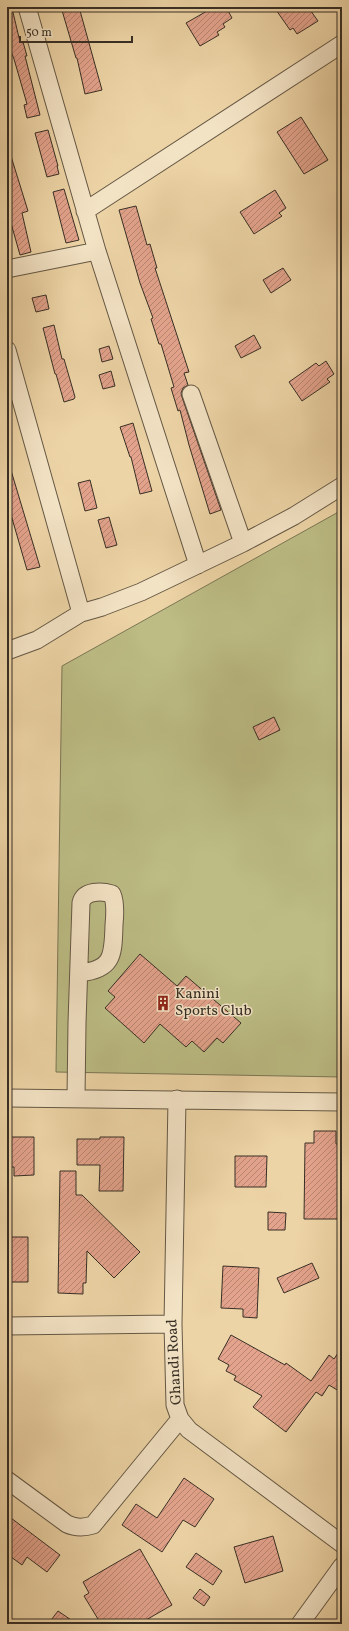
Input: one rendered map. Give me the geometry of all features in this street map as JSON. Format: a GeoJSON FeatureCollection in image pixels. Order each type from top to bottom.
{"type":"FeatureCollection","features":[{"type":"Feature","properties":{"kind":"street"},"geometry":{"type":"LineString","coordinates":[[27,7],[97,251],[198,565]]}},
{"type":"Feature","properties":{"kind":"street"},"geometry":{"type":"LineString","coordinates":[[85,211],[342,44]]}},
{"type":"Feature","properties":{"kind":"street"},"geometry":{"type":"LineString","coordinates":[[7,269],[97,251]]}},
{"type":"Feature","properties":{"kind":"street"},"geometry":{"type":"LineString","coordinates":[[7,350],[81,613]]}},
{"type":"Feature","properties":{"kind":"street"},"geometry":{"type":"LineString","coordinates":[[191,394],[243,543]]}},
{"type":"Feature","properties":{"kind":"street"},"geometry":{"type":"LineString","coordinates":[[7,651],[37,640],[81,613],[134,595],[243,543],[294,516],[342,486]]}},
{"type":"Feature","properties":{"kind":"street"},"geometry":{"type":"LineString","coordinates":[[76,1098],[79,973]]}},
{"type":"Feature","properties":{"kind":"street"},"geometry":{"type":"LineString","coordinates":[[7,1098],[342,1102]]}},
{"type":"Feature","properties":{"kind":"street","name":"Ghandi Road"},"geometry":{"type":"LineString","coordinates":[[177,1099],[173,1324],[175,1405],[180,1419],[189,1430],[342,1544]]}},
{"type":"Feature","properties":{"kind":"street"},"geometry":{"type":"LineString","coordinates":[[7,1326],[173,1324]]}},
{"type":"Feature","properties":{"kind":"street"},"geometry":{"type":"LineString","coordinates":[[7,1480],[67,1524],[74,1527],[84,1528],[93,1525],[180,1419]]}},
{"type":"Feature","properties":{"kind":"street"},"geometry":{"type":"LineString","coordinates":[[300,1624],[342,1566]]}},
{"type":"Feature","properties":{"kind":"green space"},"geometry":{"type":"Polygon","coordinates":[[[342,510],[342,1077],[56,1072],[62,666],[342,510]]]}},
{"type":"Feature","properties":{"kind":"building"},"geometry":{"type":"Polygon","coordinates":[[[61,7],[79,7],[102,90],[85,94],[77,58],[61,7]]]}},
{"type":"Feature","properties":{"kind":"building"},"geometry":{"type":"Polygon","coordinates":[[[214,7],[226,7],[232,18],[223,24],[225,27],[217,32],[219,35],[200,46],[186,23],[214,7]]]}},
{"type":"Feature","properties":{"kind":"building"},"geometry":{"type":"Polygon","coordinates":[[[274,7],[308,7],[318,21],[297,34],[293,28],[290,30],[274,7]]]}},
{"type":"Feature","properties":{"kind":"building"},"geometry":{"type":"Polygon","coordinates":[[[12,8],[20,42],[23,42],[27,56],[25,56],[40,115],[27,118],[24,105],[27,104],[14,59],[12,54],[7,56],[7,9],[12,8]]]}},
{"type":"Feature","properties":{"kind":"building"},"geometry":{"type":"Polygon","coordinates":[[[301,117],[328,160],[304,174],[277,132],[301,117]]]}},
{"type":"Feature","properties":{"kind":"building"},"geometry":{"type":"Polygon","coordinates":[[[48,130],[59,174],[47,177],[35,133],[48,130]]]}},
{"type":"Feature","properties":{"kind":"building"},"geometry":{"type":"Polygon","coordinates":[[[10,153],[28,211],[22,213],[31,252],[20,255],[7,209],[7,154],[10,153]]]}},
{"type":"Feature","properties":{"kind":"building"},"geometry":{"type":"Polygon","coordinates":[[[64,189],[79,240],[66,243],[53,192],[64,189]]]}},
{"type":"Feature","properties":{"kind":"building"},"geometry":{"type":"Polygon","coordinates":[[[275,190],[286,208],[279,213],[282,216],[254,234],[240,212],[275,190]]]}},
{"type":"Feature","properties":{"kind":"building"},"geometry":{"type":"Polygon","coordinates":[[[136,206],[147,245],[150,244],[157,268],[155,268],[189,372],[184,373],[188,385],[183,388],[181,393],[221,510],[210,514],[180,410],[178,411],[171,388],[174,387],[161,344],[159,344],[151,319],[153,318],[140,283],[119,210],[136,206]]]}},
{"type":"Feature","properties":{"kind":"building"},"geometry":{"type":"Polygon","coordinates":[[[283,268],[291,280],[271,293],[263,280],[283,268]]]}},
{"type":"Feature","properties":{"kind":"building"},"geometry":{"type":"Polygon","coordinates":[[[46,295],[49,309],[36,312],[32,298],[46,295]]]}},
{"type":"Feature","properties":{"kind":"building"},"geometry":{"type":"Polygon","coordinates":[[[54,325],[62,359],[64,359],[75,397],[74,399],[64,402],[43,328],[54,325]]]}},
{"type":"Feature","properties":{"kind":"building"},"geometry":{"type":"Polygon","coordinates":[[[254,335],[261,348],[241,358],[235,346],[254,335]]]}},
{"type":"Feature","properties":{"kind":"building"},"geometry":{"type":"Polygon","coordinates":[[[109,346],[113,359],[102,362],[99,349],[109,346]]]}},
{"type":"Feature","properties":{"kind":"building"},"geometry":{"type":"Polygon","coordinates":[[[326,361],[334,374],[327,379],[330,382],[302,401],[289,382],[316,363],[319,366],[326,361]]]}},
{"type":"Feature","properties":{"kind":"building"},"geometry":{"type":"Polygon","coordinates":[[[111,371],[115,386],[103,389],[99,375],[111,371]]]}},
{"type":"Feature","properties":{"kind":"building"},"geometry":{"type":"Polygon","coordinates":[[[133,423],[152,491],[140,494],[131,457],[120,427],[133,423]]]}},
{"type":"Feature","properties":{"kind":"building"},"geometry":{"type":"Polygon","coordinates":[[[10,467],[40,567],[27,570],[7,501],[7,468],[10,467]]]}},
{"type":"Feature","properties":{"kind":"building"},"geometry":{"type":"Polygon","coordinates":[[[90,480],[97,508],[85,511],[78,483],[90,480]]]}},
{"type":"Feature","properties":{"kind":"building"},"geometry":{"type":"Polygon","coordinates":[[[109,517],[117,545],[106,548],[98,520],[109,517]]]}},
{"type":"Feature","properties":{"kind":"building"},"geometry":{"type":"Polygon","coordinates":[[[274,717],[280,730],[259,740],[253,727],[274,717]]]}},
{"type":"Feature","properties":{"kind":"building","name":"Kanini Sports Club"},"geometry":{"type":"Polygon","coordinates":[[[140,954],[177,986],[186,976],[241,1023],[223,1043],[217,1038],[204,1052],[192,1041],[186,1047],[160,1024],[144,1043],[105,1008],[115,997],[108,991],[140,954]]]}},
{"type":"Feature","properties":{"kind":"building"},"geometry":{"type":"Polygon","coordinates":[[[314,1131],[336,1131],[336,1144],[342,1144],[342,1219],[304,1219],[305,1143],[314,1143],[314,1131]]]}},
{"type":"Feature","properties":{"kind":"building"},"geometry":{"type":"Polygon","coordinates":[[[7,1137],[34,1137],[34,1175],[14,1176],[14,1167],[7,1167],[7,1137]]]}},
{"type":"Feature","properties":{"kind":"building"},"geometry":{"type":"Polygon","coordinates":[[[100,1137],[124,1137],[123,1191],[99,1191],[100,1165],[77,1165],[77,1139],[100,1139],[100,1137]]]}},
{"type":"Feature","properties":{"kind":"building"},"geometry":{"type":"Polygon","coordinates":[[[235,1156],[267,1156],[266,1187],[235,1187],[235,1156]]]}},
{"type":"Feature","properties":{"kind":"building"},"geometry":{"type":"Polygon","coordinates":[[[60,1171],[76,1171],[76,1195],[82,1195],[140,1252],[114,1278],[87,1251],[86,1283],[83,1283],[83,1294],[58,1293],[60,1171]]]}},
{"type":"Feature","properties":{"kind":"building"},"geometry":{"type":"Polygon","coordinates":[[[268,1212],[286,1213],[285,1230],[268,1230],[268,1212]]]}},
{"type":"Feature","properties":{"kind":"building"},"geometry":{"type":"Polygon","coordinates":[[[7,1237],[28,1237],[28,1282],[7,1282],[7,1237]]]}},
{"type":"Feature","properties":{"kind":"building"},"geometry":{"type":"Polygon","coordinates":[[[312,1263],[319,1278],[284,1293],[277,1278],[312,1263]]]}},
{"type":"Feature","properties":{"kind":"building"},"geometry":{"type":"Polygon","coordinates":[[[223,1266],[259,1268],[257,1318],[243,1317],[243,1309],[221,1308],[223,1266]]]}},
{"type":"Feature","properties":{"kind":"building"},"geometry":{"type":"Polygon","coordinates":[[[231,1335],[285,1365],[286,1363],[311,1381],[329,1355],[334,1359],[342,1347],[342,1393],[329,1385],[322,1396],[316,1392],[286,1432],[253,1407],[262,1396],[234,1380],[236,1376],[226,1371],[229,1365],[218,1359],[231,1335]]]}},
{"type":"Feature","properties":{"kind":"building"},"geometry":{"type":"Polygon","coordinates":[[[184,1478],[214,1499],[195,1527],[183,1520],[162,1552],[122,1525],[136,1504],[157,1518],[184,1478]]]}},
{"type":"Feature","properties":{"kind":"building"},"geometry":{"type":"Polygon","coordinates":[[[7,1515],[60,1555],[47,1572],[27,1557],[22,1565],[7,1554],[7,1515]]]}},
{"type":"Feature","properties":{"kind":"building"},"geometry":{"type":"Polygon","coordinates":[[[273,1536],[283,1571],[245,1583],[234,1547],[273,1536]]]}},
{"type":"Feature","properties":{"kind":"building"},"geometry":{"type":"Polygon","coordinates":[[[140,1549],[172,1605],[139,1624],[101,1624],[84,1596],[89,1593],[83,1582],[140,1549]]]}},
{"type":"Feature","properties":{"kind":"building"},"geometry":{"type":"Polygon","coordinates":[[[196,1553],[222,1571],[213,1585],[186,1567],[196,1553]]]}},
{"type":"Feature","properties":{"kind":"building"},"geometry":{"type":"Polygon","coordinates":[[[200,1589],[210,1597],[204,1606],[193,1598],[200,1589]]]}},
{"type":"Feature","properties":{"kind":"building"},"geometry":{"type":"Polygon","coordinates":[[[58,1611],[77,1624],[48,1624],[58,1611]]]}},
{"type":"Feature","properties":{"kind":"place","name":"Kanini Sports Club"},"geometry":{"type":"Point","coordinates":[163,1003]}}]}
